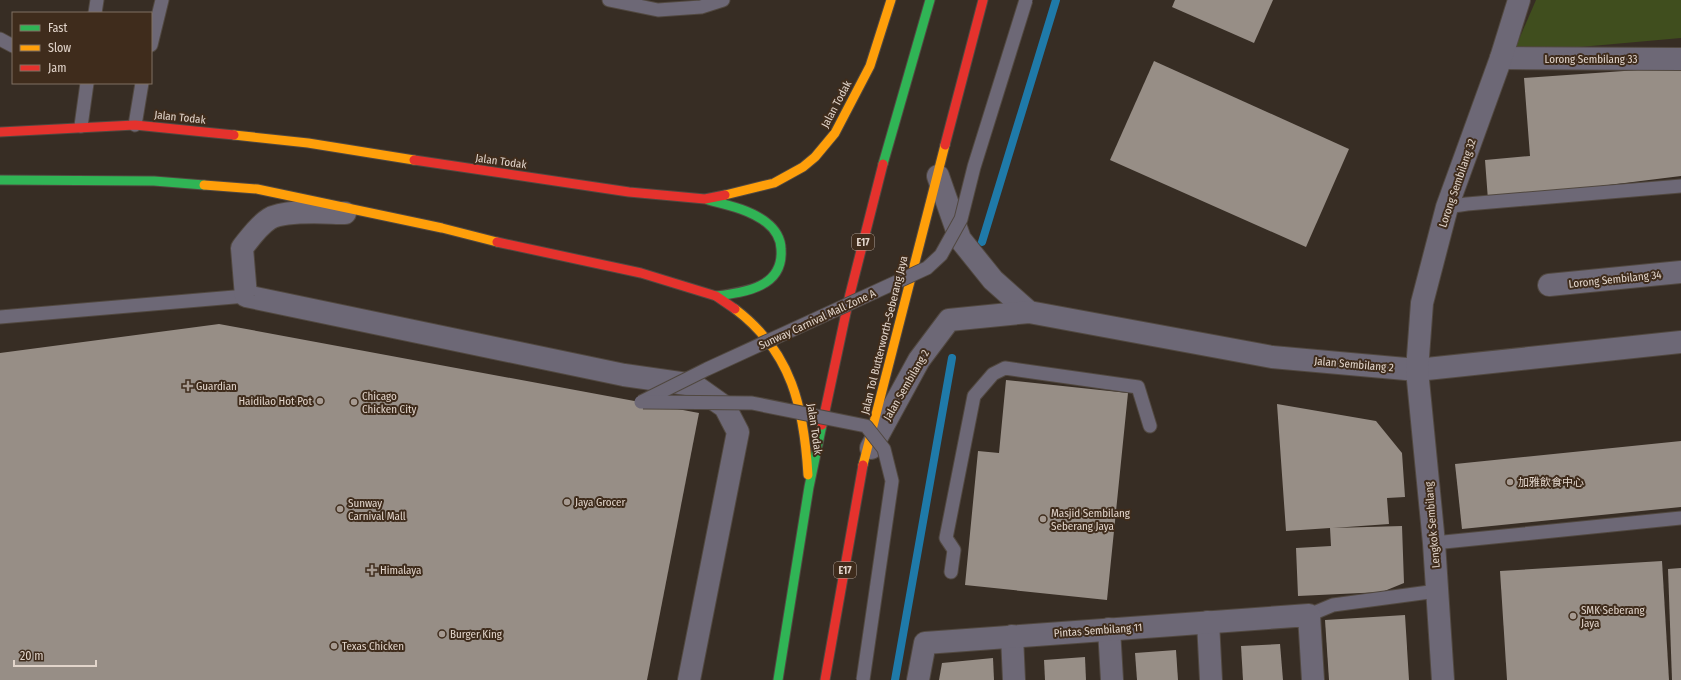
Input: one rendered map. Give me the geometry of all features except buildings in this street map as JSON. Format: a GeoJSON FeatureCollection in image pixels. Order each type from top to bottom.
{"type":"FeatureCollection","features":[{"type":"Feature","properties":{"kind":"main road","name":"Jalan Todak"},"geometry":{"type":"LineString","coordinates":[[0,132],[81,126],[135,125],[308,143],[454,167],[606,188],[705,199],[774,183],[803,167],[815,158],[835,133],[870,66],[891,0]]}},
{"type":"Feature","properties":{"kind":"main road","name":"E17"},"geometry":{"type":"LineString","coordinates":[[778,680],[809,486],[850,294],[888,142],[930,0]]}},
{"type":"Feature","properties":{"kind":"main road","name":"Jalan Tol Butterworth–Seberang Jaya"},"geometry":{"type":"LineString","coordinates":[[825,680],[864,460],[983,0]]}},
{"type":"Feature","properties":{"kind":"main road","name":"Jalan Todak"},"geometry":{"type":"LineString","coordinates":[[0,180],[154,181],[257,189],[442,228],[513,246],[640,273],[716,296],[737,311],[761,333],[777,354],[789,374],[798,399],[806,441],[809,486]]}},
{"type":"Feature","properties":{"kind":"main road"},"geometry":{"type":"LineString","coordinates":[[705,199],[749,212],[767,221],[776,233],[782,250],[778,269],[772,278],[762,286],[738,293],[716,296]]}},
{"type":"Feature","properties":{"kind":"street","name":"Lorong Sembilang 32"},"geometry":{"type":"LineString","coordinates":[[1417,370],[1422,302],[1447,207],[1501,58],[1519,0]]}},
{"type":"Feature","properties":{"kind":"street","name":"Lorong Sembilang 33"},"geometry":{"type":"LineString","coordinates":[[1501,58],[1681,59]]}},
{"type":"Feature","properties":{"kind":"street"},"geometry":{"type":"LineString","coordinates":[[938,176],[960,239],[993,280],[1029,312]]}},
{"type":"Feature","properties":{"kind":"street"},"geometry":{"type":"LineString","coordinates":[[371,213],[292,212],[270,218],[255,231],[242,248],[246,296],[624,375],[694,385],[725,407],[738,432],[689,680]]}},
{"type":"Feature","properties":{"kind":"street","name":"Lorong Sembilang 34"},"geometry":{"type":"LineString","coordinates":[[1549,285],[1681,272]]}},
{"type":"Feature","properties":{"kind":"street","name":"Jalan Sembilang 2"},"geometry":{"type":"LineString","coordinates":[[864,460],[919,360],[949,320],[1029,312],[1272,357],[1417,370],[1681,342]]}},
{"type":"Feature","properties":{"kind":"street","name":"Lengkok Sembilang"},"geometry":{"type":"LineString","coordinates":[[1417,370],[1434,543],[1443,680]]}},
{"type":"Feature","properties":{"kind":"street"},"geometry":{"type":"LineString","coordinates":[[1309,615],[1313,680]]}},
{"type":"Feature","properties":{"kind":"street","name":"Pintas Sembilang 11"},"geometry":{"type":"LineString","coordinates":[[918,680],[925,643],[1309,615]]}},
{"type":"Feature","properties":{"kind":"street"},"geometry":{"type":"LineString","coordinates":[[1208,622],[1211,680]]}},
{"type":"Feature","properties":{"kind":"street"},"geometry":{"type":"LineString","coordinates":[[1109,629],[1112,680]]}},
{"type":"Feature","properties":{"kind":"street"},"geometry":{"type":"LineString","coordinates":[[1012,636],[1014,680]]}},
{"type":"Feature","properties":{"kind":"lane"},"geometry":{"type":"LineString","coordinates":[[95,12],[97,0]]}},
{"type":"Feature","properties":{"kind":"lane"},"geometry":{"type":"LineString","coordinates":[[152,41],[162,0]]}},
{"type":"Feature","properties":{"kind":"lane"},"geometry":{"type":"LineString","coordinates":[[609,0],[658,10],[701,7],[723,0]]}},
{"type":"Feature","properties":{"kind":"lane","name":"Sunway Carnival Mall Zone A"},"geometry":{"type":"LineString","coordinates":[[863,680],[892,481],[884,449],[866,426],[752,403],[641,402],[707,369],[927,268],[941,255],[961,219],[974,167],[1026,0]]}},
{"type":"Feature","properties":{"kind":"lane"},"geometry":{"type":"LineString","coordinates":[[0,39],[12,45]]}},
{"type":"Feature","properties":{"kind":"lane"},"geometry":{"type":"LineString","coordinates":[[81,126],[86,84]]}},
{"type":"Feature","properties":{"kind":"lane"},"geometry":{"type":"LineString","coordinates":[[135,125],[142,84]]}},
{"type":"Feature","properties":{"kind":"lane"},"geometry":{"type":"LineString","coordinates":[[1447,207],[1467,204],[1681,186]]}},
{"type":"Feature","properties":{"kind":"lane"},"geometry":{"type":"LineString","coordinates":[[0,317],[246,296]]}},
{"type":"Feature","properties":{"kind":"lane"},"geometry":{"type":"LineString","coordinates":[[951,572],[954,550],[946,538],[974,396],[993,374],[1005,368],[1138,387],[1150,426]]}},
{"type":"Feature","properties":{"kind":"lane"},"geometry":{"type":"LineString","coordinates":[[1434,543],[1681,518]]}},
{"type":"Feature","properties":{"kind":"lane"},"geometry":{"type":"LineString","coordinates":[[1309,615],[1333,605],[1437,592]]}},
{"type":"Feature","properties":{"kind":"green space"},"geometry":{"type":"Polygon","coordinates":[[[1536,0],[1681,0],[1681,38],[1513,53],[1536,0]]]}},
{"type":"Feature","properties":{"kind":"waterway"},"geometry":{"type":"LineString","coordinates":[[982,242],[1056,0]]}},
{"type":"Feature","properties":{"kind":"waterway"},"geometry":{"type":"LineString","coordinates":[[895,680],[952,358]]}},
{"type":"Feature","properties":{"kind":"traffic: fast"},"geometry":{"type":"LineString","coordinates":[[883,164],[930,0]]}},
{"type":"Feature","properties":{"kind":"traffic: fast"},"geometry":{"type":"LineString","coordinates":[[0,180],[154,181],[204,185]]}},
{"type":"Feature","properties":{"kind":"traffic: fast"},"geometry":{"type":"LineString","coordinates":[[708,200],[739,208],[761,218],[775,231],[781,245],[780,262],[776,272],[770,280],[751,289],[716,296]]}},
{"type":"Feature","properties":{"kind":"traffic: fast"},"geometry":{"type":"LineString","coordinates":[[778,680],[809,487],[822,425]]}},
{"type":"Feature","properties":{"kind":"traffic: slow"},"geometry":{"type":"LineString","coordinates":[[725,195],[774,183],[803,167],[815,157],[835,133],[870,66],[891,0]]}},
{"type":"Feature","properties":{"kind":"traffic: slow"},"geometry":{"type":"LineString","coordinates":[[234,135],[308,143],[414,160]]}},
{"type":"Feature","properties":{"kind":"traffic: slow"},"geometry":{"type":"LineString","coordinates":[[863,465],[945,145]]}},
{"type":"Feature","properties":{"kind":"traffic: slow"},"geometry":{"type":"LineString","coordinates":[[204,185],[257,189],[442,228],[497,242]]}},
{"type":"Feature","properties":{"kind":"traffic: slow"},"geometry":{"type":"LineString","coordinates":[[735,309],[754,326],[770,344],[782,363],[791,383],[798,404],[803,427],[808,475]]}},
{"type":"Feature","properties":{"kind":"traffic: jam"},"geometry":{"type":"LineString","coordinates":[[945,145],[983,0]]}},
{"type":"Feature","properties":{"kind":"traffic: jam"},"geometry":{"type":"LineString","coordinates":[[0,132],[135,125],[234,135]]}},
{"type":"Feature","properties":{"kind":"traffic: jam"},"geometry":{"type":"LineString","coordinates":[[414,160],[629,192],[705,199],[725,195]]}},
{"type":"Feature","properties":{"kind":"traffic: jam"},"geometry":{"type":"LineString","coordinates":[[822,425],[850,294],[883,164]]}},
{"type":"Feature","properties":{"kind":"traffic: jam"},"geometry":{"type":"LineString","coordinates":[[497,242],[641,273],[716,296],[735,309]]}},
{"type":"Feature","properties":{"kind":"traffic: jam"},"geometry":{"type":"LineString","coordinates":[[825,680],[863,465]]}},
{"type":"Feature","properties":{"kind":"place","name":"Guardian"},"geometry":{"type":"Point","coordinates":[188,386]}},
{"type":"Feature","properties":{"kind":"place","name":"Haidilao Hot Pot"},"geometry":{"type":"Point","coordinates":[320,401]}},
{"type":"Feature","properties":{"kind":"place","name":"Chicago Chicken City"},"geometry":{"type":"Point","coordinates":[354,402]}},
{"type":"Feature","properties":{"kind":"place","name":"加雅飲食中心"},"geometry":{"type":"Point","coordinates":[1510,482]}},
{"type":"Feature","properties":{"kind":"place","name":"Jaya Grocer"},"geometry":{"type":"Point","coordinates":[567,502]}},
{"type":"Feature","properties":{"kind":"place","name":"Sunway Carnival Mall"},"geometry":{"type":"Point","coordinates":[340,509]}},
{"type":"Feature","properties":{"kind":"place","name":"Masjid Sembilang Seberang Jaya"},"geometry":{"type":"Point","coordinates":[1043,519]}},
{"type":"Feature","properties":{"kind":"place","name":"Himalaya"},"geometry":{"type":"Point","coordinates":[372,570]}},
{"type":"Feature","properties":{"kind":"place","name":"SMK Seberang Jaya"},"geometry":{"type":"Point","coordinates":[1573,616]}},
{"type":"Feature","properties":{"kind":"place","name":"Burger King"},"geometry":{"type":"Point","coordinates":[442,634]}},
{"type":"Feature","properties":{"kind":"place","name":"Texas Chicken"},"geometry":{"type":"Point","coordinates":[334,646]}}]}
